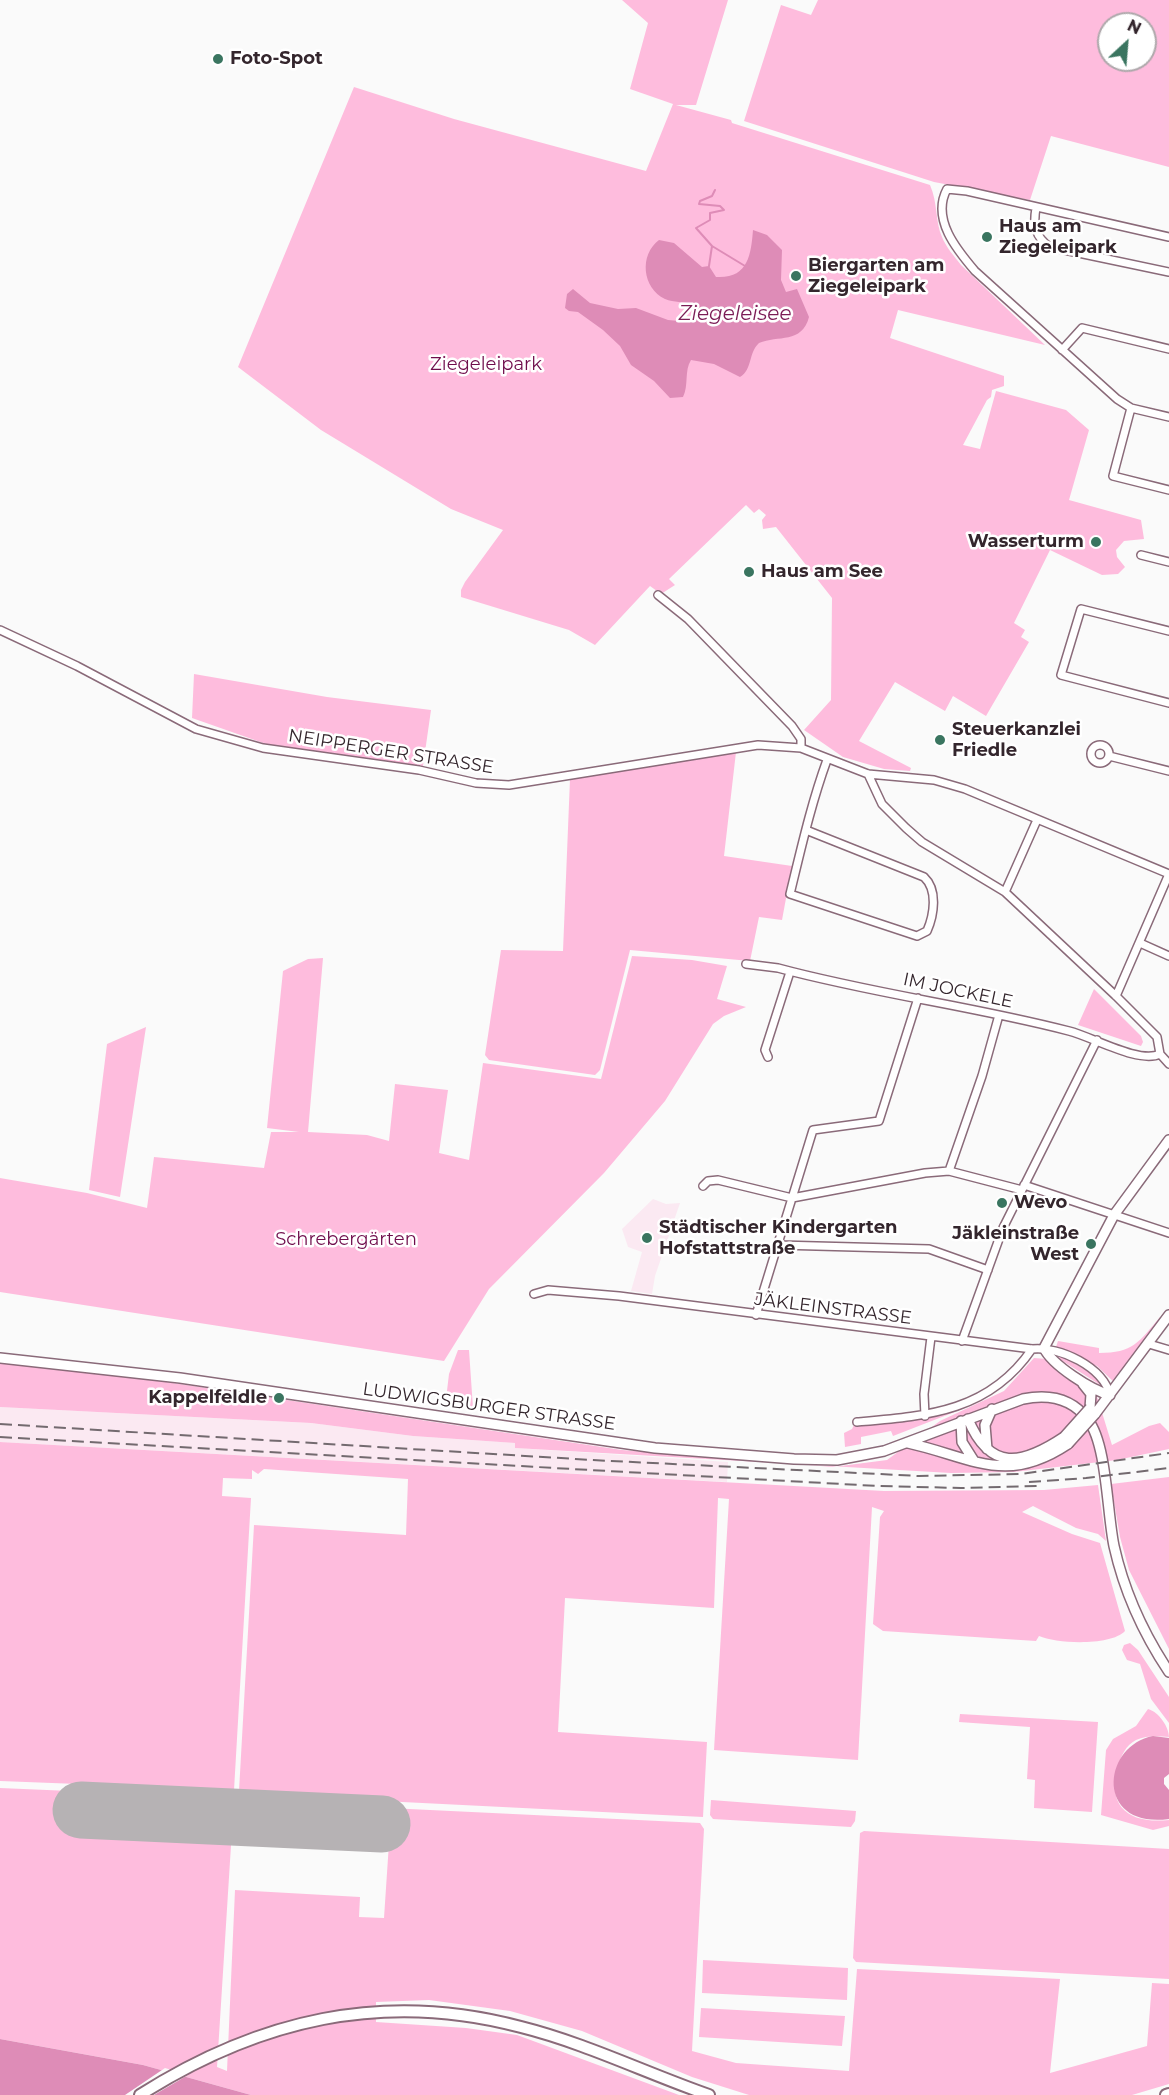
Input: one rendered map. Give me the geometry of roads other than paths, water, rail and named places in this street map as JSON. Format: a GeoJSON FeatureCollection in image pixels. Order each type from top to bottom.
{"type":"FeatureCollection","features":[{"type":"Feature","properties":{"kind":"main road"},"geometry":{"type":"LineString","coordinates":[[1110,1395],[1080,1380],[1048,1356],[1044,1348],[1114,1215],[1169,1140]]}},
{"type":"Feature","properties":{"kind":"main road"},"geometry":{"type":"LineString","coordinates":[[908,1443],[986,1467],[1023,1465],[1053,1454],[1110,1395],[1169,1315]]}},
{"type":"Feature","properties":{"kind":"main road","name":"LUDWIGSBURGER STRASSE"},"geometry":{"type":"LineString","coordinates":[[0,1358],[180,1378],[609,1442],[704,1453],[837,1460],[908,1443],[1023,1399],[1040,1396],[1055,1397],[1081,1411],[1095,1433],[1101,1457],[1114,1545],[1125,1590],[1143,1629],[1169,1672]]}},
{"type":"Feature","properties":{"kind":"main road"},"geometry":{"type":"LineString","coordinates":[[1080,1380],[1091,1394],[1093,1411]]}},
{"type":"Feature","properties":{"kind":"main road"},"geometry":{"type":"LineString","coordinates":[[988,1451],[985,1425],[992,1409]]}},
{"type":"Feature","properties":{"kind":"main road"},"geometry":{"type":"LineString","coordinates":[[965,1420],[962,1442],[975,1463]]}},
{"type":"Feature","properties":{"kind":"main road"},"geometry":{"type":"LineString","coordinates":[[965,1420],[988,1451],[1009,1459],[1020,1459],[1066,1440]]}},
{"type":"Feature","properties":{"kind":"main road"},"geometry":{"type":"LineString","coordinates":[[140,2095],[198,2060],[279,2028],[362,2013],[423,2012],[455,2014],[521,2026],[579,2045],[709,2095]]}},
{"type":"Feature","properties":{"kind":"street"},"geometry":{"type":"LineString","coordinates":[[1169,237],[967,191],[947,189],[943,196],[946,230],[956,248],[975,271],[1117,399],[1131,408],[1169,417]]}},
{"type":"Feature","properties":{"kind":"street"},"geometry":{"type":"LineString","coordinates":[[1036,208],[1034,221],[1040,240],[1050,247],[1169,272]]}},
{"type":"Feature","properties":{"kind":"street"},"geometry":{"type":"LineString","coordinates":[[1062,350],[1082,328],[1169,349]]}},
{"type":"Feature","properties":{"kind":"street"},"geometry":{"type":"LineString","coordinates":[[1131,408],[1113,476],[1169,490]]}},
{"type":"Feature","properties":{"kind":"street"},"geometry":{"type":"LineString","coordinates":[[1141,555],[1169,562]]}},
{"type":"Feature","properties":{"kind":"street"},"geometry":{"type":"LineString","coordinates":[[658,595],[688,619],[792,726],[801,739],[801,748],[868,774],[934,780],[965,789],[1169,874],[1116,996]]}},
{"type":"Feature","properties":{"kind":"street"},"geometry":{"type":"LineString","coordinates":[[1169,631],[1081,609],[1061,675],[1169,703]]}},
{"type":"Feature","properties":{"kind":"street","name":"NEIPPERGER STRASSE"},"geometry":{"type":"LineString","coordinates":[[0,630],[77,666],[196,729],[263,748],[419,770],[476,783],[509,785],[758,745],[801,748]]}},
{"type":"Feature","properties":{"kind":"street"},"geometry":{"type":"LineString","coordinates":[[1109,756],[1169,771]]}},
{"type":"Feature","properties":{"kind":"street"},"geometry":{"type":"LineString","coordinates":[[806,830],[912,870],[924,877],[929,882],[933,894],[933,909],[927,932],[917,936],[792,897],[790,894],[806,830],[827,760]]}},
{"type":"Feature","properties":{"kind":"street"},"geometry":{"type":"LineString","coordinates":[[868,774],[882,804],[922,842],[1005,892],[1116,996],[1157,1037],[1160,1054],[1169,1064]]}},
{"type":"Feature","properties":{"kind":"street"},"geometry":{"type":"LineString","coordinates":[[1005,892],[1037,820]]}},
{"type":"Feature","properties":{"kind":"street"},"geometry":{"type":"LineString","coordinates":[[1140,943],[1169,956]]}},
{"type":"Feature","properties":{"kind":"street","name":"IM JOCKELE"},"geometry":{"type":"LineString","coordinates":[[746,964],[999,1015],[1097,1040],[1137,1055],[1154,1057],[1160,1054]]}},
{"type":"Feature","properties":{"kind":"street"},"geometry":{"type":"LineString","coordinates":[[768,1057],[765,1050],[790,972]]}},
{"type":"Feature","properties":{"kind":"street"},"geometry":{"type":"LineString","coordinates":[[756,1315],[813,1130],[879,1121],[918,998]]}},
{"type":"Feature","properties":{"kind":"street"},"geometry":{"type":"LineString","coordinates":[[949,1171],[982,1076],[999,1015]]}},
{"type":"Feature","properties":{"kind":"street"},"geometry":{"type":"LineString","coordinates":[[962,1341],[1003,1228],[1097,1040]]}},
{"type":"Feature","properties":{"kind":"street"},"geometry":{"type":"LineString","coordinates":[[703,1186],[708,1181],[718,1179],[792,1198],[925,1173],[949,1171],[1023,1187],[1169,1233]]}},
{"type":"Feature","properties":{"kind":"street"},"geometry":{"type":"LineString","coordinates":[[778,1245],[929,1249],[988,1270]]}},
{"type":"Feature","properties":{"kind":"street","name":"JÄKLEINSTRASSE"},"geometry":{"type":"LineString","coordinates":[[534,1294],[548,1290],[619,1296],[962,1341],[1032,1349],[1044,1348],[1065,1355],[1093,1370],[1108,1386],[1110,1395]]}},
{"type":"Feature","properties":{"kind":"street"},"geometry":{"type":"LineString","coordinates":[[925,1416],[924,1394],[931,1337]]}},
{"type":"Feature","properties":{"kind":"street"},"geometry":{"type":"LineString","coordinates":[[1149,1344],[1169,1350]]}},
{"type":"Feature","properties":{"kind":"street"},"geometry":{"type":"LineString","coordinates":[[857,1422],[925,1416],[965,1403],[1000,1386],[1032,1349]]}},
{"type":"Feature","properties":{"kind":"water","name":"Ziegeleisee"},"geometry":{"type":"Polygon","coordinates":[[[753,230],[767,235],[782,250],[781,280],[786,292],[797,289],[809,317],[806,326],[795,335],[759,343],[753,351],[747,370],[740,377],[714,364],[691,360],[683,397],[670,398],[654,381],[631,365],[620,346],[603,330],[578,312],[565,308],[567,294],[573,289],[590,303],[618,309],[636,308],[668,320],[690,322],[697,315],[693,305],[665,299],[657,294],[648,279],[646,262],[653,246],[659,240],[674,243],[702,267],[709,266],[716,277],[727,277],[741,270],[746,264],[753,230]]]}},
{"type":"Feature","properties":{"kind":"water"},"geometry":{"type":"Polygon","coordinates":[[[1153,1736],[1169,1738],[1169,1774],[1164,1778],[1164,1784],[1169,1790],[1169,1819],[1145,1819],[1128,1812],[1118,1800],[1114,1785],[1116,1769],[1123,1755],[1136,1743],[1153,1736]]]}},
{"type":"Feature","properties":{"kind":"water"},"geometry":{"type":"Polygon","coordinates":[[[0,2039],[143,2065],[251,2095],[0,2095],[0,2039]]]}},
{"type":"Feature","properties":{"kind":"waterway"},"geometry":{"type":"LineString","coordinates":[[709,266],[712,246],[696,228],[710,220],[710,213],[724,210],[720,206],[699,204],[700,201],[712,196],[715,190]]}},
{"type":"Feature","properties":{"kind":"waterway"},"geometry":{"type":"LineString","coordinates":[[712,246],[745,266]]}},
{"type":"Feature","properties":{"kind":"railway"},"geometry":{"type":"LineString","coordinates":[[0,1424],[592,1460],[919,1476],[1021,1474],[1169,1453]]}},
{"type":"Feature","properties":{"kind":"railway"},"geometry":{"type":"LineString","coordinates":[[0,1437],[877,1486],[961,1488],[1038,1486]]}},
{"type":"Feature","properties":{"kind":"railway"},"geometry":{"type":"LineString","coordinates":[[1029,1482],[1169,1468]]}},
{"type":"Feature","properties":{"kind":"place","name":"Foto-Spot"},"geometry":{"type":"Point","coordinates":[218,59]}},
{"type":"Feature","properties":{"kind":"place","name":"Haus am Ziegeleipark"},"geometry":{"type":"Point","coordinates":[987,237]}},
{"type":"Feature","properties":{"kind":"place","name":"Biergarten am Ziegeleipark"},"geometry":{"type":"Point","coordinates":[796,276]}},
{"type":"Feature","properties":{"kind":"place","name":"Wasserturm"},"geometry":{"type":"Point","coordinates":[1096,542]}},
{"type":"Feature","properties":{"kind":"place","name":"Haus am See"},"geometry":{"type":"Point","coordinates":[749,572]}},
{"type":"Feature","properties":{"kind":"place","name":"Steuerkanzlei Friedle"},"geometry":{"type":"Point","coordinates":[940,740]}},
{"type":"Feature","properties":{"kind":"place","name":"Wevo"},"geometry":{"type":"Point","coordinates":[1002,1203]}},
{"type":"Feature","properties":{"kind":"place","name":"Städtischer Kindergarten Hofstattstraße"},"geometry":{"type":"Point","coordinates":[647,1238]}},
{"type":"Feature","properties":{"kind":"place","name":"Jäkleinstraße West"},"geometry":{"type":"Point","coordinates":[1091,1244]}},
{"type":"Feature","properties":{"kind":"place","name":"Kappelfeldle"},"geometry":{"type":"Point","coordinates":[279,1398]}},
{"type":"Feature","properties":{"kind":"park label","name":"Ziegeleipark"},"geometry":{"type":"Point","coordinates":[486,365]}},
{"type":"Feature","properties":{"kind":"park label","name":"Schrebergärten"},"geometry":{"type":"Point","coordinates":[346,1240]}}]}
